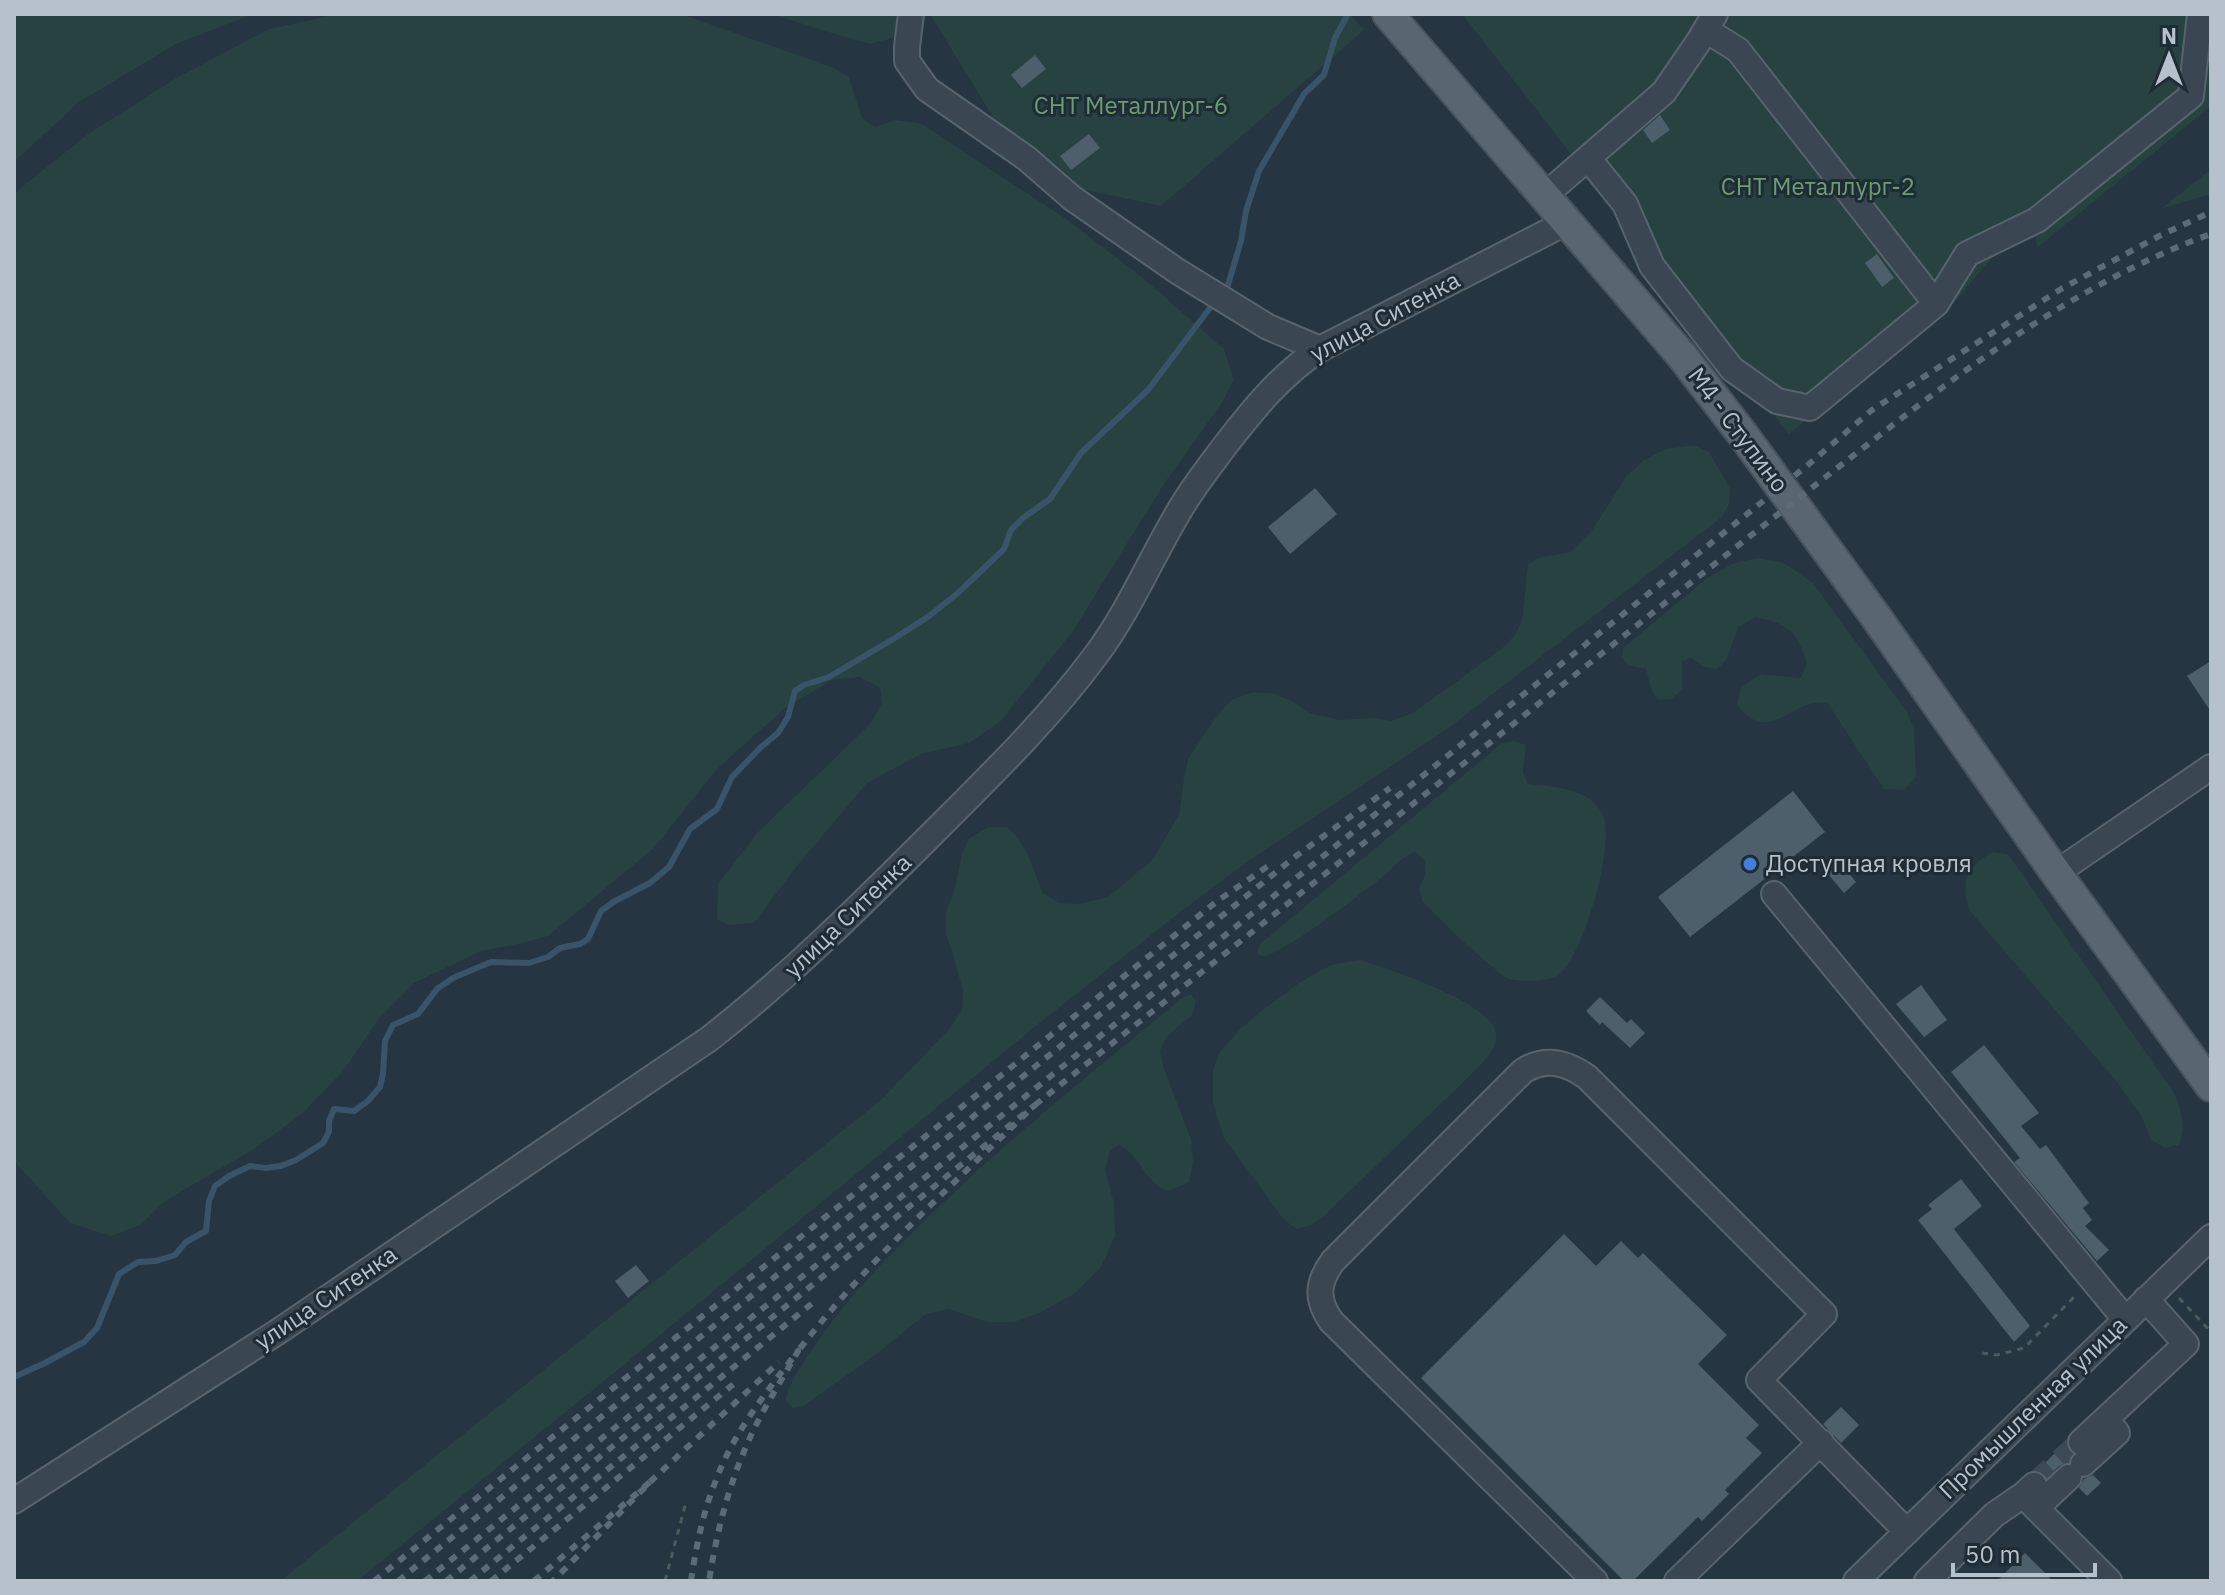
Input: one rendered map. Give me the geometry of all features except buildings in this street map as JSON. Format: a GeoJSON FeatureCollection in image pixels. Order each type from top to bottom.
{"type":"FeatureCollection","features":[{"type":"Feature","properties":{"kind":"main road","name":"М4 - Ступино"},"geometry":{"type":"LineString","coordinates":[[1388,14],[1682,356],[1743,435],[2211,1086]]}},
{"type":"Feature","properties":{"kind":"street"},"geometry":{"type":"LineString","coordinates":[[911,14],[907,61],[927,89],[1026,158],[1072,198],[1177,271],[1268,327],[1320,349]]}},
{"type":"Feature","properties":{"kind":"street"},"geometry":{"type":"LineString","coordinates":[[1588,158],[1625,204],[1652,266],[1732,369],[1777,401],[1810,408],[1936,304],[1967,254],[2037,220],[2191,96],[2200,14]]}},
{"type":"Feature","properties":{"kind":"street"},"geometry":{"type":"LineString","coordinates":[[1544,196],[1664,92],[1710,22],[1738,50],[1936,304]]}},
{"type":"Feature","properties":{"kind":"street","name":"улица Ситенка"},"geometry":{"type":"LineString","coordinates":[[14,1501],[279,1331],[709,1039],[799,965],[1015,751],[1072,687],[1122,617],[1178,511],[1266,393],[1300,362],[1320,349],[1567,222]]}},
{"type":"Feature","properties":{"kind":"street"},"geometry":{"type":"LineString","coordinates":[[2056,873],[2211,767]]}},
{"type":"Feature","properties":{"kind":"street"},"geometry":{"type":"LineString","coordinates":[[1774,894],[2125,1319]]}},
{"type":"Feature","properties":{"kind":"street"},"geometry":{"type":"LineString","coordinates":[[1595,1581],[1331,1321],[1323,1309],[1321,1297],[1321,1284],[1333,1261],[1523,1071],[1547,1062],[1562,1064],[1587,1077],[1824,1314],[1759,1380],[1907,1532]]}},
{"type":"Feature","properties":{"kind":"street","name":"Промышленная улица"},"geometry":{"type":"LineString","coordinates":[[1856,1581],[2211,1237]]}},
{"type":"Feature","properties":{"kind":"street"},"geometry":{"type":"LineString","coordinates":[[1927,1581],[1994,1515],[2031,1496],[2078,1461],[2186,1344],[2146,1299]]}},
{"type":"Feature","properties":{"kind":"street"},"geometry":{"type":"LineString","coordinates":[[1677,1581],[1821,1442]]}},
{"type":"Feature","properties":{"kind":"street"},"geometry":{"type":"LineString","coordinates":[[2031,1496],[2109,1581]]}},
{"type":"Feature","properties":{"kind":"path"},"geometry":{"type":"LineString","coordinates":[[1982,1353],[1997,1355],[2024,1348],[2092,1279]]}},
{"type":"Feature","properties":{"kind":"path"},"geometry":{"type":"LineString","coordinates":[[2173,1292],[2211,1332]]}},
{"type":"Feature","properties":{"kind":"path"},"geometry":{"type":"LineString","coordinates":[[665,1581],[686,1502]]}},
{"type":"Feature","properties":{"kind":"green space"},"geometry":{"type":"Polygon","coordinates":[[[14,14],[253,14],[176,44],[79,102],[14,162],[14,14]]]}},
{"type":"Feature","properties":{"kind":"green space"},"geometry":{"type":"Polygon","coordinates":[[[338,14],[681,14],[832,67],[849,77],[862,118],[875,127],[895,120],[920,123],[1065,218],[1143,278],[1224,349],[1234,380],[1223,401],[1164,484],[1073,631],[1001,721],[969,743],[921,754],[867,783],[754,923],[729,925],[717,919],[718,884],[757,833],[870,724],[882,703],[880,688],[860,677],[832,680],[785,708],[716,770],[654,848],[548,936],[481,951],[414,983],[380,1017],[344,1070],[302,1114],[251,1151],[165,1201],[140,1225],[111,1236],[70,1223],[14,1161],[14,196],[88,134],[178,77],[269,29],[338,14]]]}},
{"type":"Feature","properties":{"kind":"green space"},"geometry":{"type":"Polygon","coordinates":[[[772,14],[902,14],[893,38],[870,44],[772,14]]]}},
{"type":"Feature","properties":{"kind":"green space","name":"СНТ Металлург-6"},"geometry":{"type":"Polygon","coordinates":[[[930,14],[1350,14],[1364,30],[1161,206],[1030,178],[930,14]]]}},
{"type":"Feature","properties":{"kind":"green space","name":"СНТ Металлург-2"},"geometry":{"type":"Polygon","coordinates":[[[1462,14],[2211,14],[2211,106],[2038,247],[2028,215],[1958,298],[1789,434],[1462,14]]]}},
{"type":"Feature","properties":{"kind":"green space"},"geometry":{"type":"Polygon","coordinates":[[[2211,169],[2211,194],[2161,209],[2211,169]]]}},
{"type":"Feature","properties":{"kind":"green space"},"geometry":{"type":"Polygon","coordinates":[[[1694,445],[1709,452],[1730,488],[1729,504],[1722,517],[1446,730],[1251,859],[1183,910],[1042,1021],[357,1581],[280,1581],[882,1099],[950,1028],[962,1010],[963,991],[946,935],[946,912],[969,838],[989,827],[1007,827],[1025,850],[1043,893],[1059,903],[1079,904],[1108,897],[1153,859],[1179,815],[1188,759],[1231,700],[1253,692],[1275,694],[1310,713],[1340,720],[1374,718],[1391,721],[1413,713],[1500,650],[1515,635],[1522,620],[1528,565],[1537,558],[1571,552],[1591,532],[1626,477],[1644,460],[1666,449],[1694,445]]]}},
{"type":"Feature","properties":{"kind":"green space"},"geometry":{"type":"Polygon","coordinates":[[[1758,558],[1784,563],[1813,583],[1907,712],[1914,729],[1916,777],[1903,790],[1884,789],[1828,704],[1808,705],[1781,718],[1762,722],[1750,718],[1737,705],[1741,687],[1760,674],[1801,678],[1807,662],[1795,635],[1784,626],[1755,617],[1738,627],[1727,659],[1717,669],[1704,667],[1691,658],[1682,661],[1682,690],[1671,699],[1658,700],[1652,692],[1646,669],[1628,665],[1622,657],[1623,648],[1707,578],[1734,563],[1758,558]]]}},
{"type":"Feature","properties":{"kind":"green space"},"geometry":{"type":"Polygon","coordinates":[[[1515,741],[1526,745],[1523,772],[1528,784],[1570,790],[1589,799],[1603,815],[1606,829],[1595,900],[1577,948],[1557,976],[1533,981],[1509,979],[1475,952],[1422,901],[1419,888],[1425,875],[1425,861],[1415,851],[1308,932],[1265,957],[1257,954],[1259,945],[1502,743],[1515,741]]]}},
{"type":"Feature","properties":{"kind":"green space"},"geometry":{"type":"Polygon","coordinates":[[[1993,852],[2008,854],[2174,1093],[2182,1119],[2179,1145],[2165,1148],[2151,1140],[2141,1116],[2117,1082],[1969,910],[1965,891],[1968,875],[1977,863],[1993,852]]]}},
{"type":"Feature","properties":{"kind":"green space"},"geometry":{"type":"Polygon","coordinates":[[[1360,960],[1456,997],[1488,1018],[1495,1029],[1496,1040],[1479,1067],[1325,1215],[1311,1225],[1297,1229],[1284,1220],[1224,1138],[1213,1103],[1213,1071],[1219,1053],[1240,1029],[1265,1008],[1302,981],[1331,965],[1360,960]]]}},
{"type":"Feature","properties":{"kind":"green space"},"geometry":{"type":"Polygon","coordinates":[[[1191,994],[1196,1002],[1192,1015],[1166,1037],[1160,1051],[1191,1139],[1193,1162],[1189,1182],[1169,1191],[1160,1187],[1119,1145],[1110,1151],[1105,1170],[1114,1203],[1115,1236],[1101,1267],[1074,1294],[1039,1313],[1014,1322],[988,1322],[949,1309],[926,1314],[870,1359],[803,1406],[793,1408],[785,1400],[804,1362],[839,1312],[888,1257],[1020,1133],[1182,998],[1191,994]]]}},
{"type":"Feature","properties":{"kind":"waterway"},"geometry":{"type":"LineString","coordinates":[[1223,292],[1228,285],[1259,171],[1304,94],[1324,75],[1335,38],[1348,14]]}},
{"type":"Feature","properties":{"kind":"waterway"},"geometry":{"type":"LineString","coordinates":[[14,1377],[84,1342],[97,1328],[119,1274],[138,1262],[175,1255],[186,1242],[206,1231],[209,1201],[215,1186],[250,1166],[281,1166],[323,1143],[334,1109],[354,1111],[380,1087],[385,1041],[393,1025],[418,1014],[437,989],[453,978],[491,962],[529,963],[548,957],[560,948],[580,944],[588,939],[601,911],[650,883],[669,867],[690,829],[717,809],[732,777],[778,733],[788,717],[795,691],[829,677],[895,638],[958,593],[1004,549],[1011,530],[1050,499],[1081,453],[1148,390],[1216,300]]}},
{"type":"Feature","properties":{"kind":"tunnel"},"geometry":{"type":"LineString","coordinates":[[2034,1485],[2081,1442]]}},
{"type":"Feature","properties":{"kind":"railway"},"geometry":{"type":"LineString","coordinates":[[425,1581],[1872,410],[2061,289],[2211,212]]}},
{"type":"Feature","properties":{"kind":"railway"},"geometry":{"type":"LineString","coordinates":[[1035,1105],[1675,595],[1947,384],[2074,299],[2164,253],[2211,234]]}},
{"type":"Feature","properties":{"kind":"railway"},"geometry":{"type":"LineString","coordinates":[[398,1581],[1296,856],[1390,788]]}},
{"type":"Feature","properties":{"kind":"railway"},"geometry":{"type":"LineString","coordinates":[[374,1581],[1216,902],[1271,864]]}},
{"type":"Feature","properties":{"kind":"railway"},"geometry":{"type":"LineString","coordinates":[[446,1581],[1035,1105],[882,1254],[798,1351]]}},
{"type":"Feature","properties":{"kind":"railway"},"geometry":{"type":"LineString","coordinates":[[470,1581],[815,1301]]}},
{"type":"Feature","properties":{"kind":"railway"},"geometry":{"type":"LineString","coordinates":[[691,1581],[704,1517],[723,1462],[752,1412],[798,1351],[757,1424],[739,1465],[723,1514],[709,1581]]}},
{"type":"Feature","properties":{"kind":"railway"},"geometry":{"type":"LineString","coordinates":[[650,1482],[779,1362]]}},
{"type":"Feature","properties":{"kind":"railway"},"geometry":{"type":"LineString","coordinates":[[491,1581],[735,1383]]}},
{"type":"Feature","properties":{"kind":"railway"},"geometry":{"type":"LineString","coordinates":[[534,1581],[650,1482],[553,1581]]}},
{"type":"Feature","properties":{"kind":"place","name":"Доступная кровля"},"geometry":{"type":"Point","coordinates":[1750,864]}}]}
